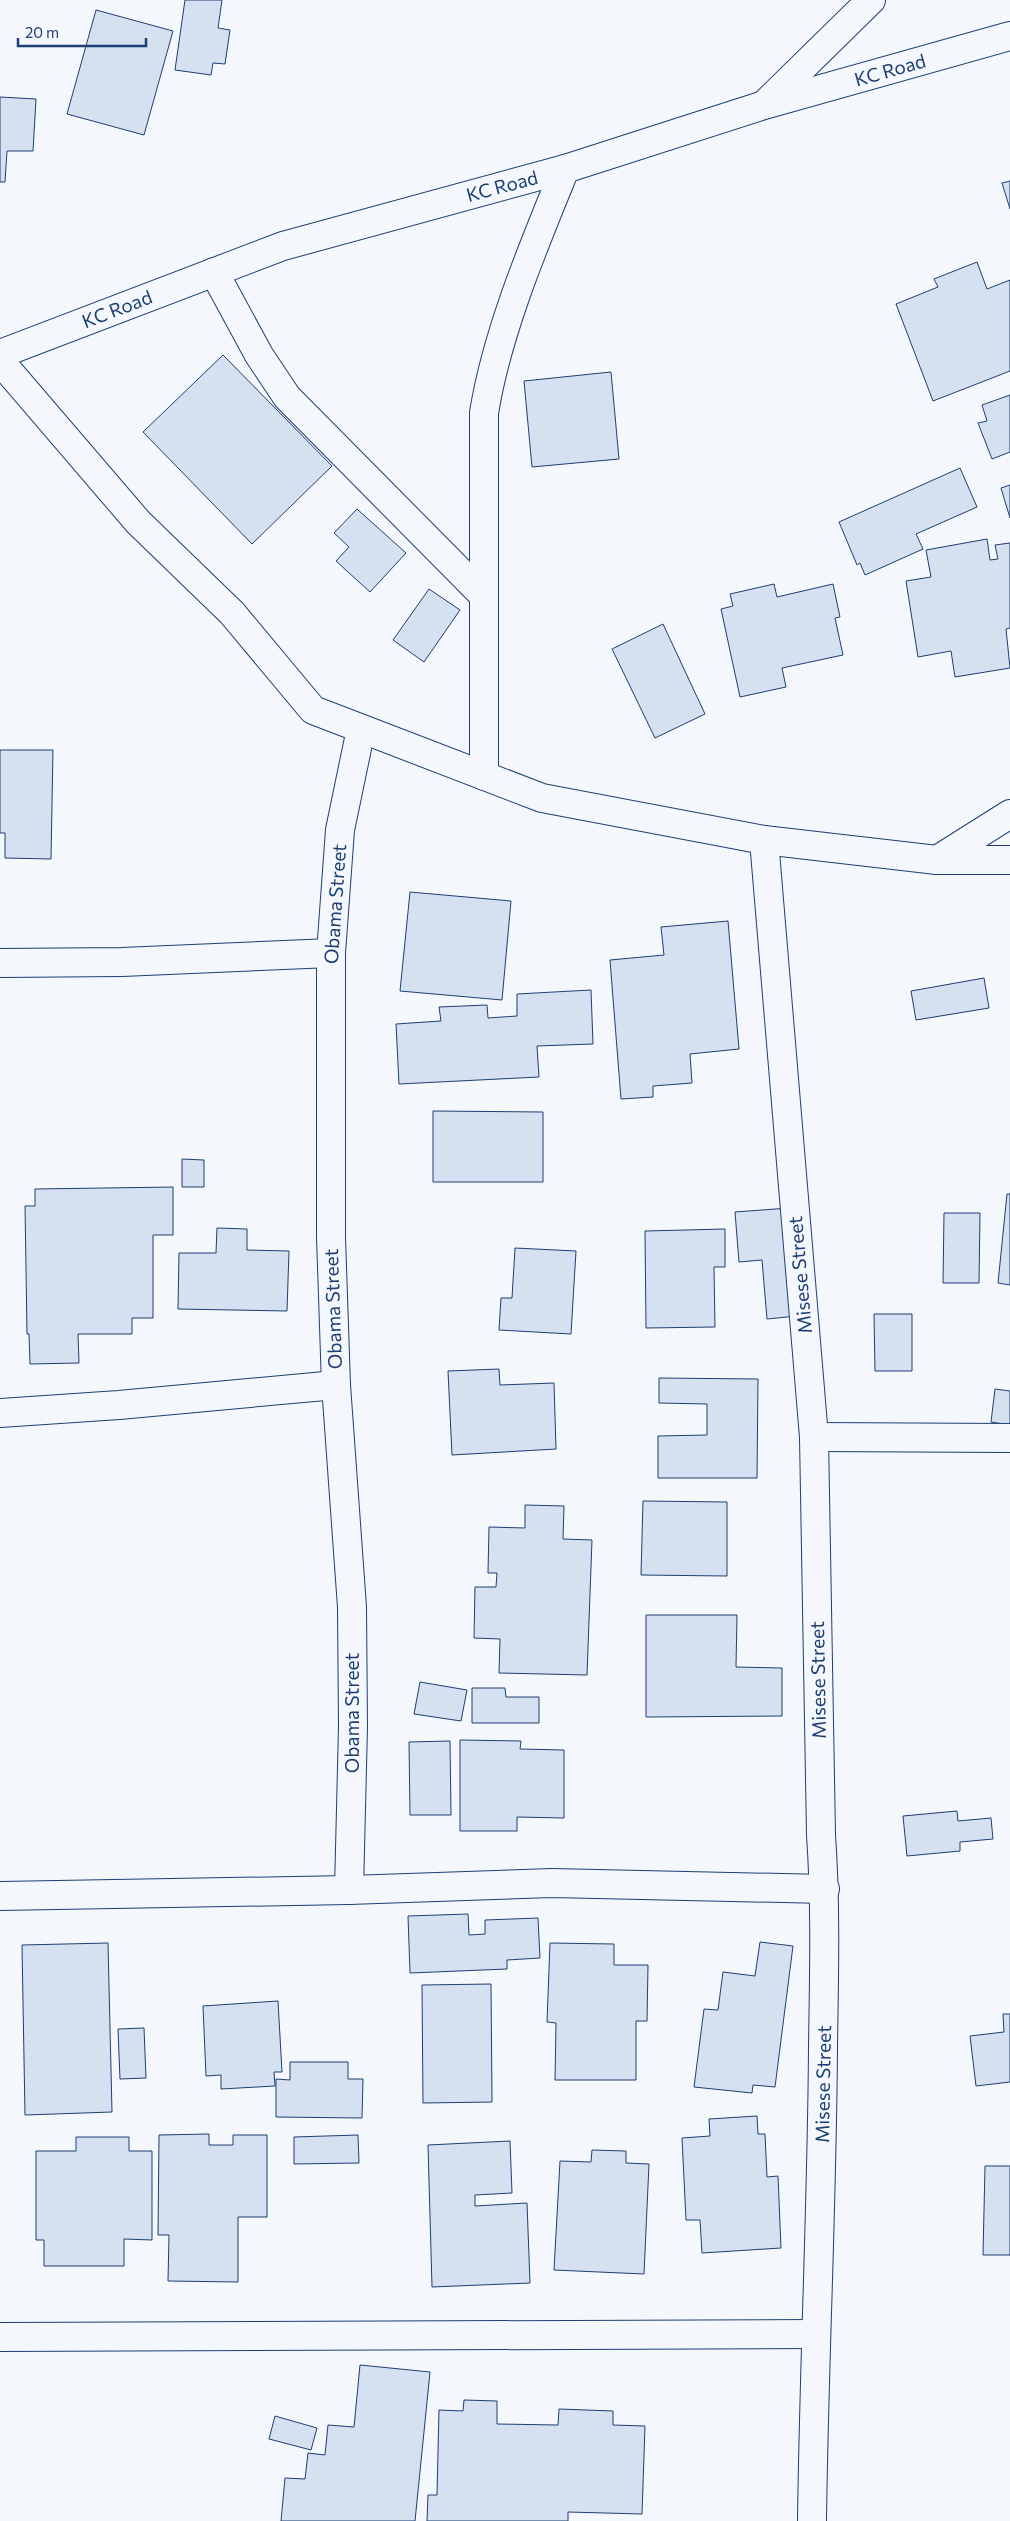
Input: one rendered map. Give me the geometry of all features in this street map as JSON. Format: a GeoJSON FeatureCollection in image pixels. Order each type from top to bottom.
{"type":"FeatureCollection","features":[{"type":"Feature","properties":{"kind":"street"},"geometry":{"type":"LineString","coordinates":[[764,105],[871,0]]}},
{"type":"Feature","properties":{"kind":"street","name":"KC Road"},"geometry":{"type":"LineString","coordinates":[[0,354],[283,246],[565,169],[764,105],[1010,36]]}},
{"type":"Feature","properties":{"kind":"street"},"geometry":{"type":"LineString","coordinates":[[484,776],[484,412],[489,382],[531,254],[565,169]]}},
{"type":"Feature","properties":{"kind":"street"},"geometry":{"type":"LineString","coordinates":[[214,272],[259,354],[287,398],[484,596]]}},
{"type":"Feature","properties":{"kind":"street"},"geometry":{"type":"LineString","coordinates":[[0,361],[138,522],[232,613],[312,710],[542,798],[764,840],[937,860],[1010,860]]}},
{"type":"Feature","properties":{"kind":"street","name":"Obama Street"},"geometry":{"type":"LineString","coordinates":[[348,1890],[353,1727],[352,1608],[336,1385],[331,1237],[331,954],[340,830],[361,729]]}},
{"type":"Feature","properties":{"kind":"street"},"geometry":{"type":"LineString","coordinates":[[937,860],[1010,814]]}},
{"type":"Feature","properties":{"kind":"street","name":"Misese Street"},"geometry":{"type":"LineString","coordinates":[[764,840],[814,1438],[821,1825],[825,1889],[822,2152],[815,2334],[812,2521]]}},
{"type":"Feature","properties":{"kind":"street"},"geometry":{"type":"LineString","coordinates":[[0,962],[122,962],[331,954]]}},
{"type":"Feature","properties":{"kind":"street"},"geometry":{"type":"LineString","coordinates":[[0,1413],[119,1405],[336,1385]]}},
{"type":"Feature","properties":{"kind":"street"},"geometry":{"type":"LineString","coordinates":[[814,1438],[1010,1438]]}},
{"type":"Feature","properties":{"kind":"street"},"geometry":{"type":"LineString","coordinates":[[0,1896],[348,1890],[552,1883],[825,1889]]}},
{"type":"Feature","properties":{"kind":"street"},"geometry":{"type":"LineString","coordinates":[[0,2337],[815,2334]]}},
{"type":"Feature","properties":{"kind":"building"},"geometry":{"type":"Polygon","coordinates":[[[185,0],[222,0],[218,28],[230,30],[225,64],[213,63],[211,75],[175,70],[185,0]]]}},
{"type":"Feature","properties":{"kind":"building"},"geometry":{"type":"Polygon","coordinates":[[[96,10],[173,31],[144,135],[67,114],[96,10]]]}},
{"type":"Feature","properties":{"kind":"building"},"geometry":{"type":"Polygon","coordinates":[[[0,97],[36,99],[33,151],[7,151],[5,182],[0,182],[0,97]]]}},
{"type":"Feature","properties":{"kind":"building"},"geometry":{"type":"Polygon","coordinates":[[[1010,181],[1010,209],[1002,183],[1010,181]]]}},
{"type":"Feature","properties":{"kind":"building"},"geometry":{"type":"Polygon","coordinates":[[[977,262],[987,289],[1010,280],[1010,371],[933,401],[896,304],[938,287],[934,279],[977,262]]]}},
{"type":"Feature","properties":{"kind":"building"},"geometry":{"type":"Polygon","coordinates":[[[223,355],[332,466],[252,544],[143,432],[223,355]]]}},
{"type":"Feature","properties":{"kind":"building"},"geometry":{"type":"Polygon","coordinates":[[[611,372],[619,459],[532,467],[524,381],[611,372]]]}},
{"type":"Feature","properties":{"kind":"building"},"geometry":{"type":"Polygon","coordinates":[[[1010,395],[1010,452],[992,459],[978,423],[987,421],[982,405],[1010,395]]]}},
{"type":"Feature","properties":{"kind":"building"},"geometry":{"type":"Polygon","coordinates":[[[960,468],[977,507],[916,534],[923,549],[865,575],[860,563],[857,565],[839,522],[960,468]]]}},
{"type":"Feature","properties":{"kind":"building"},"geometry":{"type":"Polygon","coordinates":[[[1010,485],[1010,518],[1001,488],[1010,485]]]}},
{"type":"Feature","properties":{"kind":"building"},"geometry":{"type":"Polygon","coordinates":[[[357,509],[406,553],[370,592],[336,561],[349,547],[334,533],[357,509]]]}},
{"type":"Feature","properties":{"kind":"building"},"geometry":{"type":"Polygon","coordinates":[[[987,539],[990,560],[998,559],[995,545],[1010,543],[1010,628],[1006,629],[1010,668],[955,677],[951,651],[918,657],[906,581],[931,577],[926,550],[987,539]]]}},
{"type":"Feature","properties":{"kind":"building"},"geometry":{"type":"Polygon","coordinates":[[[774,584],[777,597],[833,584],[840,617],[835,618],[843,655],[782,668],[786,687],[740,697],[721,609],[733,606],[730,594],[774,584]]]}},
{"type":"Feature","properties":{"kind":"building"},"geometry":{"type":"Polygon","coordinates":[[[429,589],[460,610],[424,662],[393,640],[429,589]]]}},
{"type":"Feature","properties":{"kind":"building"},"geometry":{"type":"Polygon","coordinates":[[[663,624],[705,714],[655,738],[612,649],[663,624]]]}},
{"type":"Feature","properties":{"kind":"building"},"geometry":{"type":"Polygon","coordinates":[[[0,750],[53,750],[51,859],[5,858],[5,833],[0,833],[0,750]]]}},
{"type":"Feature","properties":{"kind":"building"},"geometry":{"type":"Polygon","coordinates":[[[410,892],[511,901],[502,1000],[400,991],[410,892]]]}},
{"type":"Feature","properties":{"kind":"building"},"geometry":{"type":"Polygon","coordinates":[[[728,921],[739,1049],[690,1054],[692,1083],[653,1086],[653,1097],[621,1099],[610,960],[664,955],[661,927],[728,921]]]}},
{"type":"Feature","properties":{"kind":"building"},"geometry":{"type":"Polygon","coordinates":[[[984,978],[989,1008],[916,1020],[911,991],[984,978]]]}},
{"type":"Feature","properties":{"kind":"building"},"geometry":{"type":"Polygon","coordinates":[[[591,990],[593,1044],[537,1046],[539,1077],[399,1084],[396,1024],[441,1021],[439,1007],[487,1005],[488,1018],[517,1016],[517,994],[591,990]]]}},
{"type":"Feature","properties":{"kind":"building"},"geometry":{"type":"Polygon","coordinates":[[[433,1111],[543,1112],[543,1182],[433,1182],[433,1111]]]}},
{"type":"Feature","properties":{"kind":"building"},"geometry":{"type":"Polygon","coordinates":[[[182,1159],[204,1160],[204,1187],[182,1187],[182,1159]]]}},
{"type":"Feature","properties":{"kind":"building"},"geometry":{"type":"Polygon","coordinates":[[[173,1187],[173,1235],[153,1235],[153,1318],[132,1318],[132,1334],[78,1334],[79,1363],[30,1364],[29,1334],[27,1334],[25,1206],[35,1206],[35,1189],[173,1187]]]}},
{"type":"Feature","properties":{"kind":"building"},"geometry":{"type":"Polygon","coordinates":[[[1007,1194],[1010,1194],[1010,1285],[998,1283],[1007,1194]]]}},
{"type":"Feature","properties":{"kind":"building"},"geometry":{"type":"Polygon","coordinates":[[[789,1208],[797,1316],[767,1319],[762,1260],[739,1262],[735,1212],[789,1208]]]}},
{"type":"Feature","properties":{"kind":"building"},"geometry":{"type":"Polygon","coordinates":[[[944,1213],[980,1213],[979,1283],[943,1283],[944,1213]]]}},
{"type":"Feature","properties":{"kind":"building"},"geometry":{"type":"Polygon","coordinates":[[[217,1228],[247,1229],[247,1250],[289,1251],[287,1311],[178,1309],[179,1253],[216,1253],[217,1228]]]}},
{"type":"Feature","properties":{"kind":"building"},"geometry":{"type":"Polygon","coordinates":[[[725,1229],[725,1267],[714,1267],[715,1327],[646,1328],[645,1231],[725,1229]]]}},
{"type":"Feature","properties":{"kind":"building"},"geometry":{"type":"Polygon","coordinates":[[[515,1248],[576,1251],[571,1334],[499,1330],[501,1298],[512,1298],[515,1248]]]}},
{"type":"Feature","properties":{"kind":"building"},"geometry":{"type":"Polygon","coordinates":[[[874,1314],[912,1314],[912,1371],[875,1371],[874,1314]]]}},
{"type":"Feature","properties":{"kind":"building"},"geometry":{"type":"Polygon","coordinates":[[[499,1369],[500,1385],[554,1383],[556,1449],[452,1455],[448,1371],[499,1369]]]}},
{"type":"Feature","properties":{"kind":"building"},"geometry":{"type":"Polygon","coordinates":[[[659,1378],[758,1379],[757,1478],[658,1478],[658,1436],[707,1435],[707,1404],[659,1403],[659,1378]]]}},
{"type":"Feature","properties":{"kind":"building"},"geometry":{"type":"Polygon","coordinates":[[[995,1389],[1010,1391],[1010,1425],[991,1422],[995,1389]]]}},
{"type":"Feature","properties":{"kind":"building"},"geometry":{"type":"Polygon","coordinates":[[[643,1501],[727,1502],[727,1576],[641,1575],[643,1501]]]}},
{"type":"Feature","properties":{"kind":"building"},"geometry":{"type":"Polygon","coordinates":[[[525,1505],[564,1506],[563,1539],[592,1540],[587,1675],[499,1673],[500,1639],[474,1638],[475,1587],[496,1587],[497,1573],[488,1573],[489,1527],[525,1528],[525,1505]]]}},
{"type":"Feature","properties":{"kind":"building"},"geometry":{"type":"Polygon","coordinates":[[[646,1615],[737,1615],[736,1667],[782,1668],[782,1716],[646,1717],[646,1615]]]}},
{"type":"Feature","properties":{"kind":"building"},"geometry":{"type":"Polygon","coordinates":[[[420,1682],[467,1690],[461,1721],[414,1714],[420,1682]]]}},
{"type":"Feature","properties":{"kind":"building"},"geometry":{"type":"Polygon","coordinates":[[[472,1688],[505,1688],[506,1697],[539,1697],[539,1723],[472,1723],[472,1688]]]}},
{"type":"Feature","properties":{"kind":"building"},"geometry":{"type":"Polygon","coordinates":[[[460,1740],[521,1741],[520,1749],[564,1750],[564,1818],[517,1817],[517,1831],[460,1831],[460,1740]]]}},
{"type":"Feature","properties":{"kind":"building"},"geometry":{"type":"Polygon","coordinates":[[[450,1741],[451,1815],[410,1815],[409,1742],[450,1741]]]}},
{"type":"Feature","properties":{"kind":"building"},"geometry":{"type":"Polygon","coordinates":[[[957,1811],[958,1821],[991,1818],[993,1839],[960,1842],[960,1851],[907,1856],[903,1816],[957,1811]]]}},
{"type":"Feature","properties":{"kind":"building"},"geometry":{"type":"Polygon","coordinates":[[[468,1914],[469,1935],[485,1934],[485,1920],[538,1918],[540,1958],[507,1960],[507,1969],[410,1973],[408,1916],[468,1914]]]}},
{"type":"Feature","properties":{"kind":"building"},"geometry":{"type":"Polygon","coordinates":[[[760,1942],[793,1946],[775,2087],[753,2085],[752,2093],[694,2087],[704,2009],[718,2010],[723,1972],[755,1976],[760,1942]]]}},
{"type":"Feature","properties":{"kind":"building"},"geometry":{"type":"Polygon","coordinates":[[[108,1943],[112,2112],[25,2115],[22,1945],[108,1943]]]}},
{"type":"Feature","properties":{"kind":"building"},"geometry":{"type":"Polygon","coordinates":[[[550,1943],[614,1944],[614,1965],[648,1965],[647,2021],[636,2021],[636,2080],[555,2080],[556,2023],[547,2022],[550,1943]]]}},
{"type":"Feature","properties":{"kind":"building"},"geometry":{"type":"Polygon","coordinates":[[[491,1984],[492,2102],[423,2103],[422,1985],[491,1984]]]}},
{"type":"Feature","properties":{"kind":"building"},"geometry":{"type":"Polygon","coordinates":[[[278,2001],[282,2072],[274,2072],[275,2086],[221,2089],[221,2075],[206,2076],[203,2006],[278,2001]]]}},
{"type":"Feature","properties":{"kind":"building"},"geometry":{"type":"Polygon","coordinates":[[[1003,2014],[1010,2014],[1010,2082],[976,2086],[970,2036],[1004,2032],[1003,2014]]]}},
{"type":"Feature","properties":{"kind":"building"},"geometry":{"type":"Polygon","coordinates":[[[144,2028],[146,2078],[120,2079],[118,2029],[144,2028]]]}},
{"type":"Feature","properties":{"kind":"building"},"geometry":{"type":"Polygon","coordinates":[[[290,2062],[348,2062],[348,2079],[363,2079],[362,2118],[276,2117],[276,2079],[290,2080],[290,2062]]]}},
{"type":"Feature","properties":{"kind":"building"},"geometry":{"type":"Polygon","coordinates":[[[757,2116],[758,2134],[765,2134],[767,2177],[778,2176],[781,2248],[702,2253],[700,2220],[686,2220],[682,2138],[710,2136],[709,2119],[757,2116]]]}},
{"type":"Feature","properties":{"kind":"building"},"geometry":{"type":"Polygon","coordinates":[[[209,2134],[209,2145],[233,2145],[233,2135],[267,2135],[267,2217],[238,2217],[238,2282],[168,2281],[169,2235],[158,2235],[159,2135],[209,2134]]]}},
{"type":"Feature","properties":{"kind":"building"},"geometry":{"type":"Polygon","coordinates":[[[358,2135],[359,2163],[294,2164],[294,2137],[358,2135]]]}},
{"type":"Feature","properties":{"kind":"building"},"geometry":{"type":"Polygon","coordinates":[[[76,2137],[129,2137],[129,2151],[152,2151],[152,2240],[124,2239],[124,2266],[44,2266],[44,2240],[36,2240],[36,2151],[76,2151],[76,2137]]]}},
{"type":"Feature","properties":{"kind":"building"},"geometry":{"type":"Polygon","coordinates":[[[510,2141],[512,2193],[475,2195],[475,2206],[527,2203],[530,2283],[432,2287],[428,2145],[510,2141]]]}},
{"type":"Feature","properties":{"kind":"building"},"geometry":{"type":"Polygon","coordinates":[[[592,2150],[626,2151],[626,2163],[649,2164],[644,2274],[554,2270],[560,2161],[591,2162],[592,2150]]]}},
{"type":"Feature","properties":{"kind":"building"},"geometry":{"type":"Polygon","coordinates":[[[985,2166],[1010,2166],[1010,2255],[983,2255],[985,2166]]]}},
{"type":"Feature","properties":{"kind":"building"},"geometry":{"type":"Polygon","coordinates":[[[360,2365],[430,2372],[415,2521],[281,2521],[285,2478],[305,2479],[308,2453],[325,2455],[328,2425],[354,2427],[360,2365]]]}},
{"type":"Feature","properties":{"kind":"building"},"geometry":{"type":"Polygon","coordinates":[[[464,2400],[497,2401],[497,2424],[558,2425],[559,2409],[613,2411],[613,2425],[645,2426],[642,2514],[568,2512],[568,2521],[427,2521],[428,2495],[437,2495],[439,2410],[463,2411],[464,2400]]]}},
{"type":"Feature","properties":{"kind":"building"},"geometry":{"type":"Polygon","coordinates":[[[275,2416],[317,2428],[311,2450],[269,2439],[275,2416]]]}}]}
